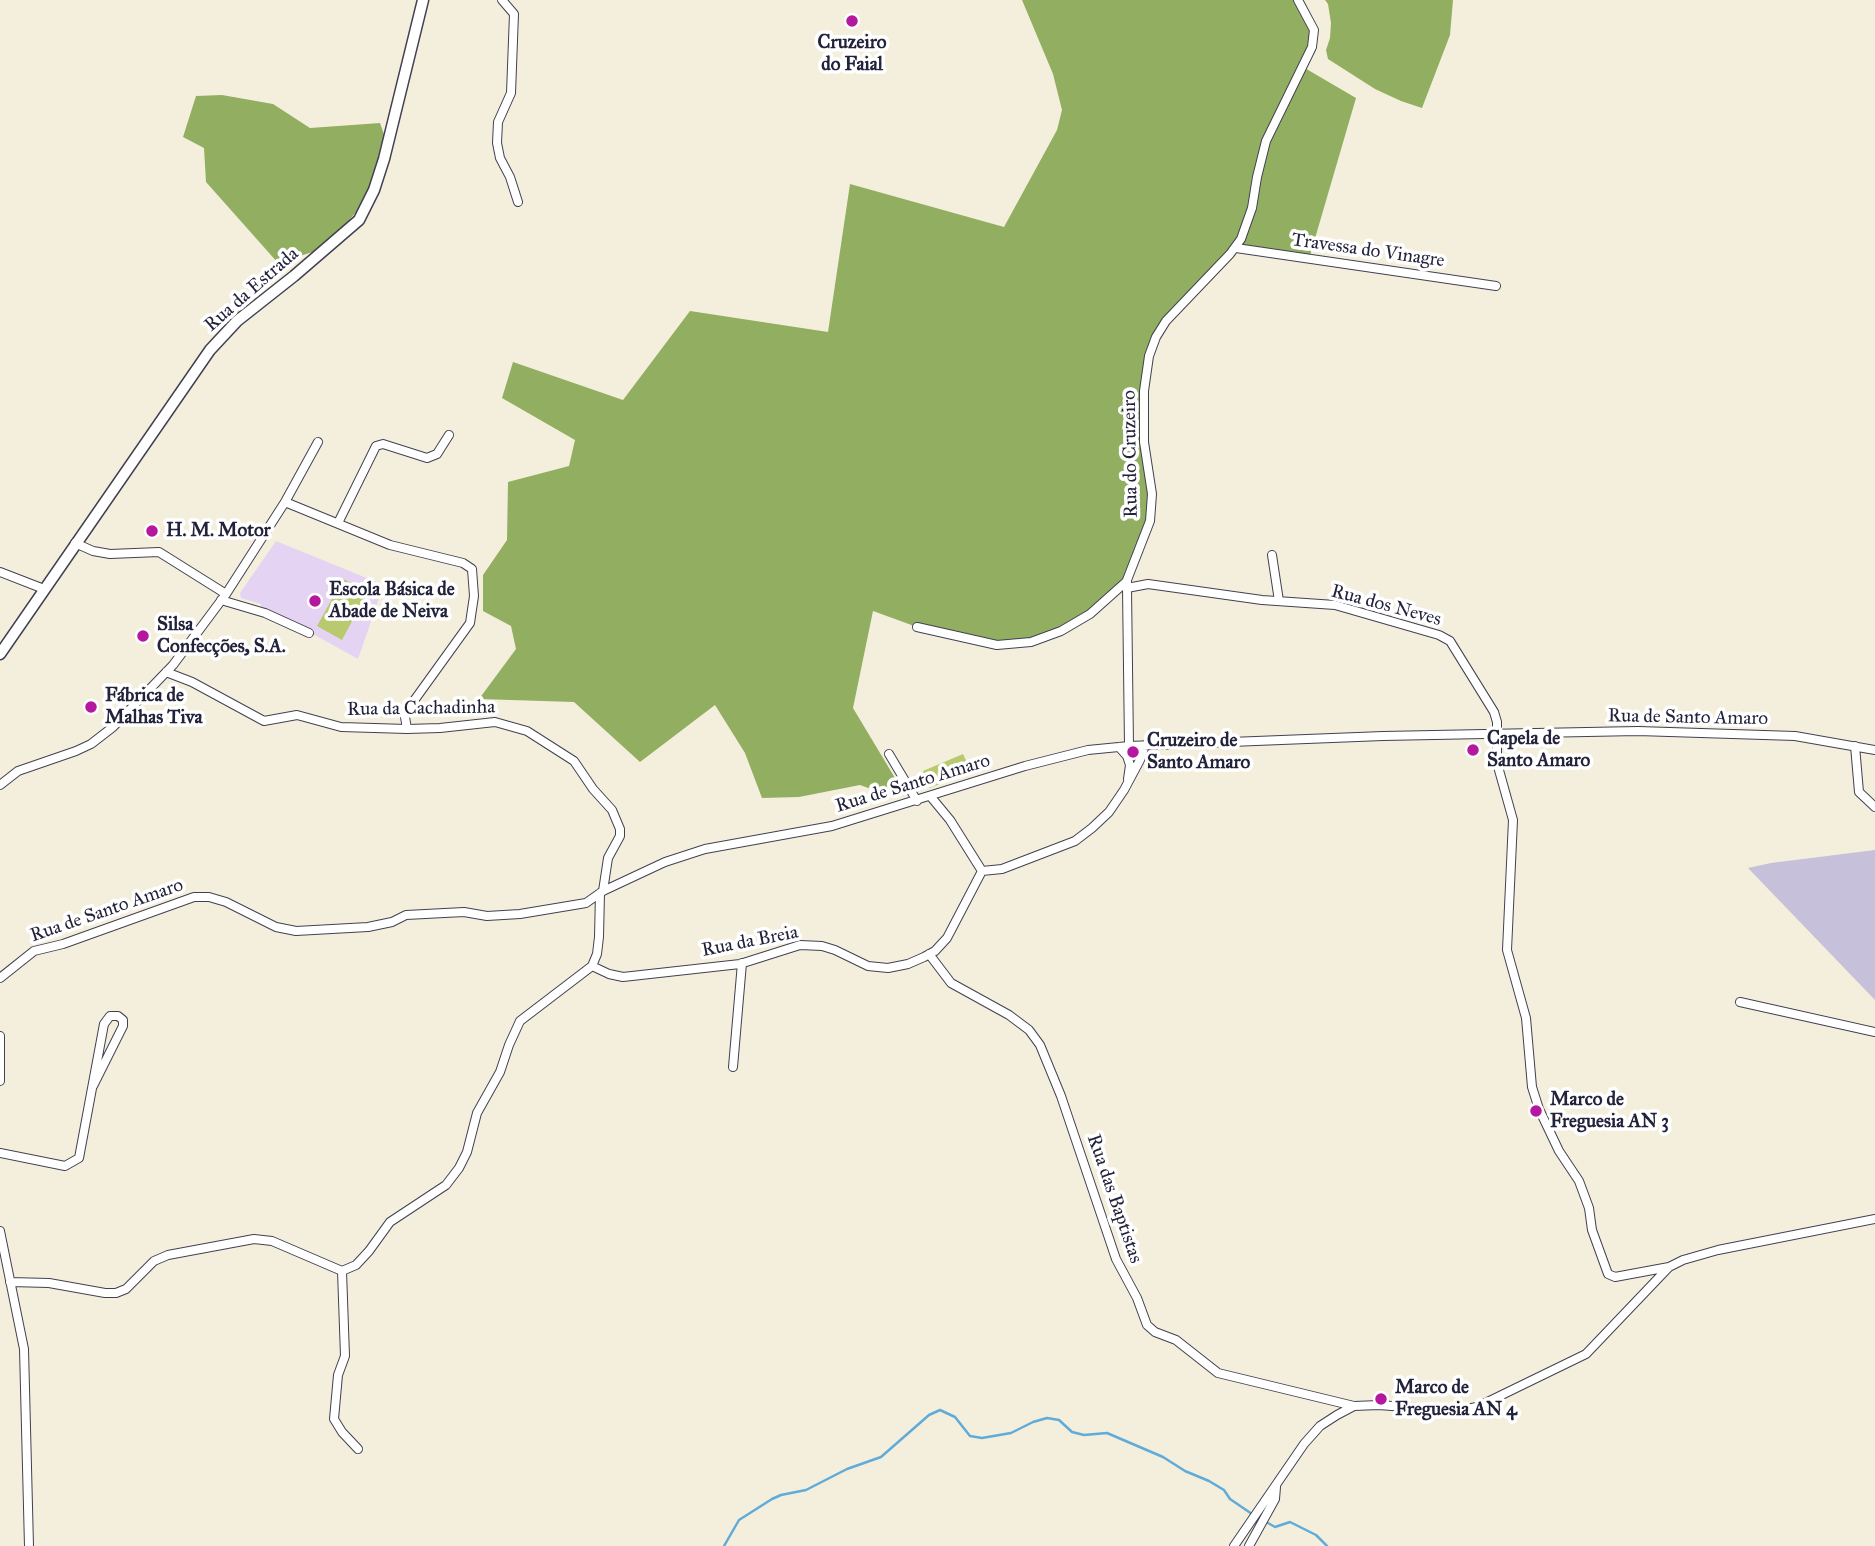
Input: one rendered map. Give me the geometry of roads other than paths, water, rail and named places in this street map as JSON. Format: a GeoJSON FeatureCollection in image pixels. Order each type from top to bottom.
{"type":"FeatureCollection","features":[{"type":"Feature","properties":{"kind":"main road","name":"Rua da Estrada"},"geometry":{"type":"LineString","coordinates":[[0,654],[218,341],[237,321],[359,220],[374,190],[384,159],[423,0]]}},
{"type":"Feature","properties":{"kind":"street"},"geometry":{"type":"LineString","coordinates":[[502,0],[514,14],[511,93],[498,122],[497,143],[499,158],[510,177],[519,202]]}},
{"type":"Feature","properties":{"kind":"street","name":"Rua do Cruzeiro"},"geometry":{"type":"LineString","coordinates":[[1129,746],[1127,584],[1150,521],[1152,494],[1144,442],[1144,404],[1149,356],[1166,321],[1236,248],[1241,239],[1252,208],[1266,141],[1312,47],[1314,30],[1298,0]]}},
{"type":"Feature","properties":{"kind":"street","name":"Travessa do Vinagre"},"geometry":{"type":"LineString","coordinates":[[1236,248],[1496,286]]}},
{"type":"Feature","properties":{"kind":"street"},"geometry":{"type":"LineString","coordinates":[[338,523],[376,446],[383,444],[427,458],[437,454],[449,435]]}},
{"type":"Feature","properties":{"kind":"street"},"geometry":{"type":"LineString","coordinates":[[0,785],[18,771],[91,744],[113,727],[166,673],[224,597],[285,502],[318,442]]}},
{"type":"Feature","properties":{"kind":"street"},"geometry":{"type":"LineString","coordinates":[[285,502],[390,545],[463,563],[472,569],[474,596],[470,623],[408,709],[405,718],[407,729]]}},
{"type":"Feature","properties":{"kind":"street"},"geometry":{"type":"LineString","coordinates":[[75,543],[93,551],[110,554],[159,552],[224,597],[265,612],[309,633]]}},
{"type":"Feature","properties":{"kind":"street"},"geometry":{"type":"LineString","coordinates":[[1272,555],[1279,601]]}},
{"type":"Feature","properties":{"kind":"street"},"geometry":{"type":"LineString","coordinates":[[0,572],[44,589]]}},
{"type":"Feature","properties":{"kind":"street"},"geometry":{"type":"LineString","coordinates":[[917,627],[997,645],[1031,642],[1061,631],[1090,614],[1127,584]]}},
{"type":"Feature","properties":{"kind":"street","name":"Rua dos Neves"},"geometry":{"type":"LineString","coordinates":[[1127,584],[1148,584],[1279,601],[1335,605],[1439,635],[1450,641],[1494,712],[1497,764],[1513,820],[1507,950],[1526,1018],[1532,1087],[1539,1109],[1559,1151],[1579,1181],[1592,1230],[1608,1274],[1615,1277],[1669,1267]]}},
{"type":"Feature","properties":{"kind":"street","name":"Rua da Cachadinha"},"geometry":{"type":"LineString","coordinates":[[166,673],[192,682],[264,720],[297,715],[341,727],[407,729],[495,722],[527,731],[574,761],[593,789],[612,810],[620,829],[620,836],[608,858],[602,892],[599,937],[592,966]]}},
{"type":"Feature","properties":{"kind":"street","name":"Rua de Santo Amaro"},"geometry":{"type":"LineString","coordinates":[[0,978],[34,951],[63,944],[194,897],[209,897],[226,902],[276,926],[296,931],[368,927],[392,922],[406,915],[464,912],[487,916],[520,914],[586,903],[602,892],[665,862],[705,849],[832,826],[1050,759],[1088,750],[1129,746],[1497,733],[1714,733],[1795,736],[1875,750]]}},
{"type":"Feature","properties":{"kind":"street"},"geometry":{"type":"LineString","coordinates":[[931,797],[950,820],[982,871],[1002,869],[1075,841],[1109,812],[1126,786],[1145,746]]}},
{"type":"Feature","properties":{"kind":"street"},"geometry":{"type":"LineString","coordinates":[[1854,746],[1858,792],[1875,807]]}},
{"type":"Feature","properties":{"kind":"street"},"geometry":{"type":"LineString","coordinates":[[1119,747],[1127,756],[1130,765],[1126,786]]}},
{"type":"Feature","properties":{"kind":"street"},"geometry":{"type":"LineString","coordinates":[[889,754],[917,801]]}},
{"type":"Feature","properties":{"kind":"street","name":"Rua da Breia"},"geometry":{"type":"LineString","coordinates":[[592,966],[623,977],[742,963],[800,946],[822,946],[868,966],[888,968],[908,964],[929,954],[947,938],[982,871]]}},
{"type":"Feature","properties":{"kind":"street","name":"Rua das Baptistas"},"geometry":{"type":"LineString","coordinates":[[929,954],[951,983],[1009,1015],[1028,1030],[1040,1045],[1061,1096],[1116,1259],[1137,1298],[1147,1325],[1155,1332],[1175,1340],[1218,1373],[1354,1406]]}},
{"type":"Feature","properties":{"kind":"street"},"geometry":{"type":"LineString","coordinates":[[733,1067],[742,963]]}},
{"type":"Feature","properties":{"kind":"street"},"geometry":{"type":"LineString","coordinates":[[0,1290],[11,1286],[49,1283],[116,1293],[126,1289],[154,1261],[168,1255],[254,1239],[272,1241],[342,1271],[356,1265],[390,1222],[446,1185],[467,1152],[477,1113],[500,1072],[520,1021],[592,966]]}},
{"type":"Feature","properties":{"kind":"street"},"geometry":{"type":"LineString","coordinates":[[1740,1002],[1875,1032]]}},
{"type":"Feature","properties":{"kind":"street"},"geometry":{"type":"LineString","coordinates":[[0,1153],[65,1166],[79,1158],[104,1024],[110,1016],[118,1016],[123,1020],[123,1026],[93,1086]]}},
{"type":"Feature","properties":{"kind":"street"},"geometry":{"type":"LineString","coordinates":[[0,1036],[0,1082]]}},
{"type":"Feature","properties":{"kind":"street"},"geometry":{"type":"LineString","coordinates":[[1234,1546],[1320,1426],[1354,1406],[1379,1405],[1455,1411],[1477,1407],[1586,1354],[1669,1267],[1683,1260],[1718,1250],[1875,1219]]}},
{"type":"Feature","properties":{"kind":"street"},"geometry":{"type":"LineString","coordinates":[[0,1231],[24,1349],[27,1379],[29,1546]]}},
{"type":"Feature","properties":{"kind":"street"},"geometry":{"type":"LineString","coordinates":[[342,1271],[345,1356],[338,1375],[334,1419],[342,1433],[358,1449]]}},
{"type":"Feature","properties":{"kind":"street"},"geometry":{"type":"LineString","coordinates":[[1249,1546],[1275,1499],[1276,1484]]}},
{"type":"Feature","properties":{"kind":"waterway"},"geometry":{"type":"LineString","coordinates":[[724,1546],[739,1520],[772,1499],[806,1490],[847,1469],[881,1457],[929,1415],[940,1410],[955,1417],[970,1436],[982,1438],[1011,1433],[1047,1418],[1059,1420],[1072,1432],[1084,1435],[1107,1433],[1163,1457],[1185,1471],[1209,1481],[1252,1514]]}},
{"type":"Feature","properties":{"kind":"waterway"},"geometry":{"type":"LineString","coordinates":[[1268,1523],[1275,1527],[1290,1522],[1316,1535],[1327,1546]]}},
{"type":"Feature","properties":{"kind":"place","name":"Cruzeiro do Faial"},"geometry":{"type":"Point","coordinates":[852,21]}},
{"type":"Feature","properties":{"kind":"place","name":"H. M. Motor"},"geometry":{"type":"Point","coordinates":[152,531]}},
{"type":"Feature","properties":{"kind":"place","name":"Escola Básica de Abade de Neiva"},"geometry":{"type":"Point","coordinates":[315,601]}},
{"type":"Feature","properties":{"kind":"place","name":"Silsa Confecções, S.A."},"geometry":{"type":"Point","coordinates":[143,636]}},
{"type":"Feature","properties":{"kind":"place","name":"Fábrica de Malhas Tiva"},"geometry":{"type":"Point","coordinates":[91,707]}},
{"type":"Feature","properties":{"kind":"place","name":"Capela de Santo Amaro"},"geometry":{"type":"Point","coordinates":[1473,750]}},
{"type":"Feature","properties":{"kind":"place","name":"Cruzeiro de Santo Amaro"},"geometry":{"type":"Point","coordinates":[1133,752]}},
{"type":"Feature","properties":{"kind":"place","name":"Marco de Freguesia AN 3"},"geometry":{"type":"Point","coordinates":[1536,1111]}},
{"type":"Feature","properties":{"kind":"place","name":"Marco de Freguesia AN 4"},"geometry":{"type":"Point","coordinates":[1381,1399]}}]}
